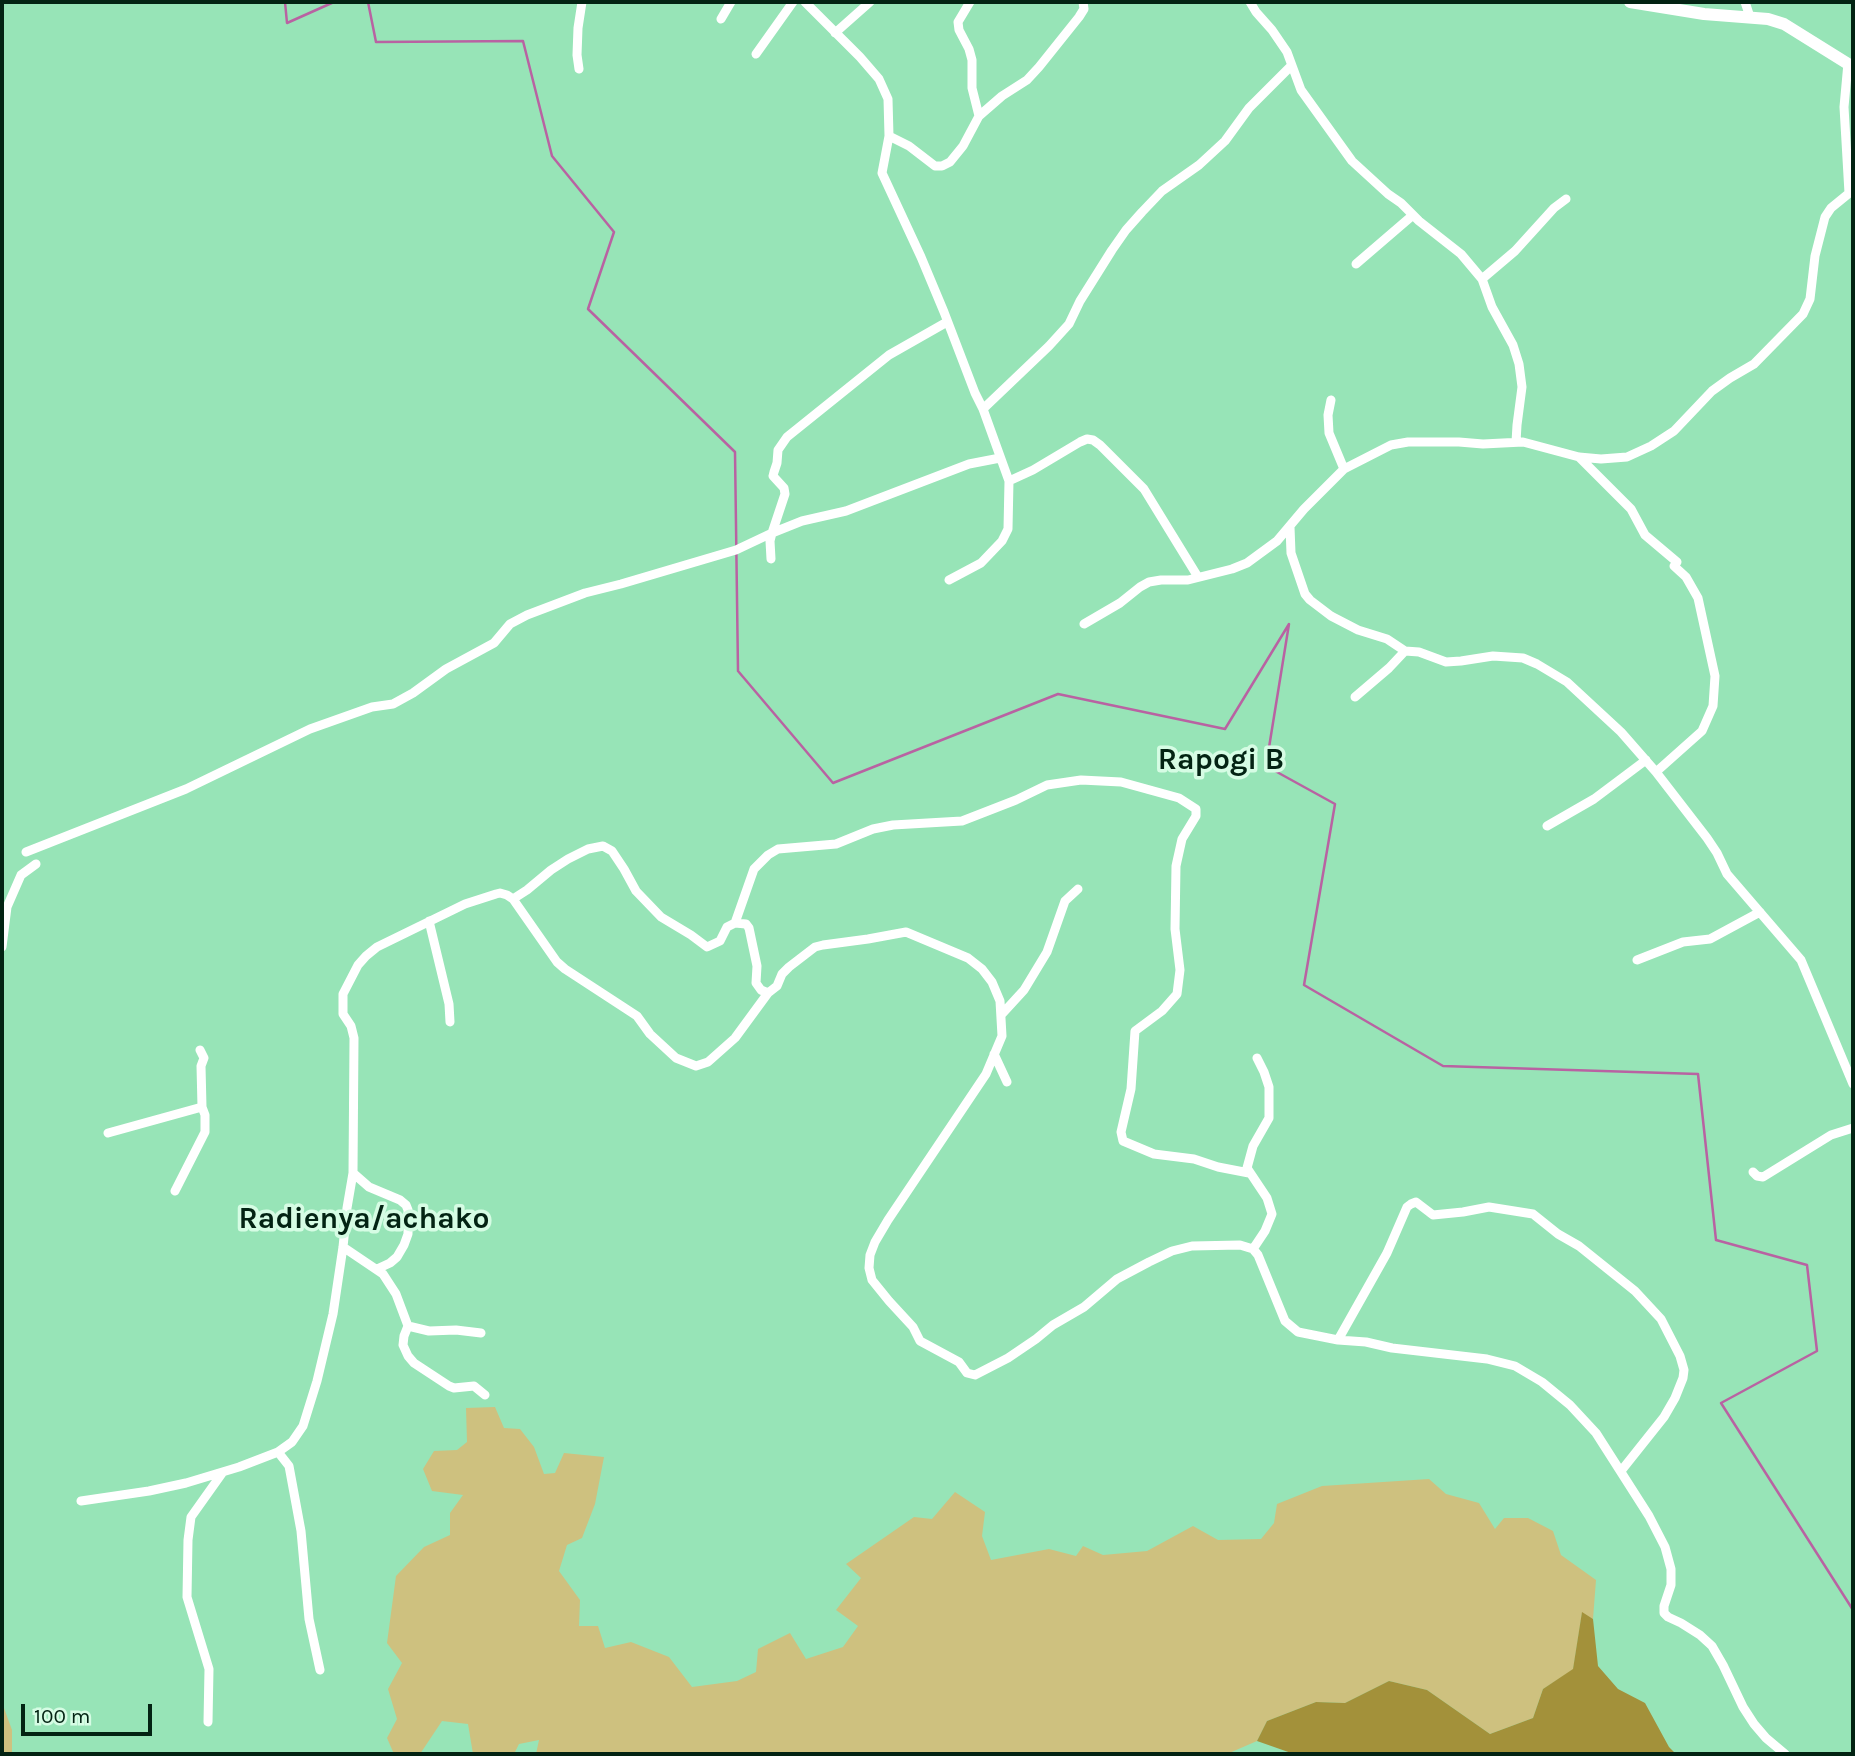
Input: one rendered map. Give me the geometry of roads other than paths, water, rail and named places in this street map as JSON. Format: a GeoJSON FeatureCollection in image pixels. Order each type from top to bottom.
{"type":"FeatureCollection","features":[{"type":"Feature","properties":{"kind":"street"},"geometry":{"type":"LineString","coordinates":[[579,69],[578,28],[582,2]]}},
{"type":"Feature","properties":{"kind":"street"},"geometry":{"type":"LineString","coordinates":[[722,19],[731,2]]}},
{"type":"Feature","properties":{"kind":"street"},"geometry":{"type":"LineString","coordinates":[[756,54],[793,2]]}},
{"type":"Feature","properties":{"kind":"street"},"geometry":{"type":"LineString","coordinates":[[805,2],[879,79],[888,99],[889,136],[882,173],[921,257],[983,409],[1009,481],[1008,529],[1002,541],[981,563],[949,580]]}},
{"type":"Feature","properties":{"kind":"street"},"geometry":{"type":"LineString","coordinates":[[835,33],[870,2]]}},
{"type":"Feature","properties":{"kind":"street"},"geometry":{"type":"LineString","coordinates":[[970,2],[958,22],[972,60],[972,88],[979,116]]}},
{"type":"Feature","properties":{"kind":"street"},"geometry":{"type":"LineString","coordinates":[[889,136],[909,146],[935,166],[950,162],[963,146],[979,116],[1002,96],[1027,80],[1079,18],[1084,9],[1083,2]]}},
{"type":"Feature","properties":{"kind":"street"},"geometry":{"type":"LineString","coordinates":[[1250,2],[1287,52],[1301,90],[1352,161],[1441,240],[1461,254],[1482,279],[1519,364],[1522,387],[1516,442]]}},
{"type":"Feature","properties":{"kind":"street"},"geometry":{"type":"LineString","coordinates":[[1084,624],[1149,582],[1188,580],[1247,563],[1271,546],[1344,469],[1391,445],[1408,442],[1516,442],[1579,457],[1626,457],[1651,446],[1674,431],[1712,391],[1754,364],[1803,314],[1810,299],[1815,256],[1825,217],[1831,208],[1851,192],[1844,107],[1850,65],[1784,23],[1630,2]]}},
{"type":"Feature","properties":{"kind":"street"},"geometry":{"type":"LineString","coordinates":[[1745,2],[1750,17]]}},
{"type":"Feature","properties":{"kind":"street"},"geometry":{"type":"LineString","coordinates":[[983,409],[1069,324],[1112,250],[1142,212],[1162,191],[1199,165],[1225,141],[1249,108],[1291,66]]}},
{"type":"Feature","properties":{"kind":"street"},"geometry":{"type":"LineString","coordinates":[[1482,279],[1515,251],[1549,213],[1566,199]]}},
{"type":"Feature","properties":{"kind":"street"},"geometry":{"type":"LineString","coordinates":[[1356,264],[1413,215]]}},
{"type":"Feature","properties":{"kind":"street"},"geometry":{"type":"LineString","coordinates":[[771,559],[770,541],[785,494],[774,472],[778,450],[787,437],[889,355],[947,322]]}},
{"type":"Feature","properties":{"kind":"street"},"geometry":{"type":"LineString","coordinates":[[1331,400],[1329,433],[1344,469]]}},
{"type":"Feature","properties":{"kind":"street"},"geometry":{"type":"LineString","coordinates":[[1009,481],[1080,442],[1093,440],[1144,489],[1198,577]]}},
{"type":"Feature","properties":{"kind":"street"},"geometry":{"type":"LineString","coordinates":[[1579,457],[1631,509],[1645,535],[1676,564],[1698,598],[1715,676],[1713,706],[1702,731],[1656,772]]}},
{"type":"Feature","properties":{"kind":"street"},"geometry":{"type":"LineString","coordinates":[[26,852],[186,789],[310,729],[372,706],[393,704],[446,669],[494,643],[510,624],[527,615],[585,593],[736,550],[802,521],[846,511],[969,464],[1000,458]]}},
{"type":"Feature","properties":{"kind":"street"},"geometry":{"type":"LineString","coordinates":[[1290,527],[1291,553],[1305,594],[1332,616],[1358,630],[1387,639],[1405,651],[1419,652],[1446,662],[1493,656],[1523,658],[1567,682],[1621,732],[1707,838],[1727,874],[1801,960],[1853,1084]]}},
{"type":"Feature","properties":{"kind":"street"},"geometry":{"type":"LineString","coordinates":[[1355,697],[1405,651]]}},
{"type":"Feature","properties":{"kind":"street"},"geometry":{"type":"LineString","coordinates":[[1547,826],[1594,799],[1646,760]]}},
{"type":"Feature","properties":{"kind":"street"},"geometry":{"type":"LineString","coordinates":[[735,923],[754,869],[778,849],[836,844],[873,829],[893,825],[962,821],[1047,785],[1081,780],[1121,782],[1180,797],[1196,809],[1196,817],[1182,839],[1176,866],[1175,929],[1180,970],[1177,994],[1162,1011],[1135,1031],[1131,1089],[1121,1132],[1123,1141],[1154,1154],[1194,1159],[1249,1173]]}},
{"type":"Feature","properties":{"kind":"street"},"geometry":{"type":"LineString","coordinates":[[513,899],[568,859],[596,846],[603,846],[612,851],[636,891],[661,917],[707,947],[720,941],[727,927],[735,923],[746,924],[757,966],[756,983],[761,990],[768,993]]}},
{"type":"Feature","properties":{"kind":"street"},"geometry":{"type":"LineString","coordinates":[[2,947],[7,906],[21,875],[36,864]]}},
{"type":"Feature","properties":{"kind":"street"},"geometry":{"type":"LineString","coordinates":[[1002,1014],[1024,990],[1047,952],[1065,901],[1078,889]]}},
{"type":"Feature","properties":{"kind":"street"},"geometry":{"type":"LineString","coordinates":[[81,1502],[149,1491],[223,1472],[278,1452],[292,1442],[303,1426],[317,1381],[332,1314],[353,1173],[354,1038],[351,1026],[343,1014],[344,994],[358,965],[377,947],[429,921],[500,893],[513,899],[557,962],[637,1016],[650,1034],[676,1058],[696,1066],[708,1062],[735,1038],[768,993],[777,986],[782,974],[816,947],[906,932],[968,958],[982,969],[992,982],[1002,1014],[1002,1036],[986,1074],[888,1220],[870,1255],[872,1280],[913,1327],[920,1340],[959,1362],[967,1373],[975,1375],[1008,1358],[1053,1325],[1084,1307],[1117,1279],[1172,1251],[1192,1246],[1240,1245],[1253,1249],[1263,1266],[1285,1321],[1298,1332],[1392,1348],[1474,1357],[1516,1366],[1542,1382],[1570,1405],[1596,1433],[1649,1516],[1665,1547],[1671,1569],[1671,1585],[1664,1613],[1700,1635],[1712,1646],[1754,1724],[1785,1754]]}},
{"type":"Feature","properties":{"kind":"street"},"geometry":{"type":"LineString","coordinates":[[1637,960],[1683,942],[1719,936],[1760,912]]}},
{"type":"Feature","properties":{"kind":"street"},"geometry":{"type":"LineString","coordinates":[[429,921],[449,1004],[450,1022]]}},
{"type":"Feature","properties":{"kind":"street"},"geometry":{"type":"LineString","coordinates":[[175,1191],[205,1132],[201,1066],[204,1058],[200,1050]]}},
{"type":"Feature","properties":{"kind":"street"},"geometry":{"type":"LineString","coordinates":[[994,1054],[1007,1082]]}},
{"type":"Feature","properties":{"kind":"street"},"geometry":{"type":"LineString","coordinates":[[1253,1249],[1272,1214],[1267,1198],[1247,1168],[1253,1146],[1269,1118],[1270,1110],[1269,1087],[1257,1058]]}},
{"type":"Feature","properties":{"kind":"street"},"geometry":{"type":"LineString","coordinates":[[108,1133],[202,1107]]}},
{"type":"Feature","properties":{"kind":"street"},"geometry":{"type":"LineString","coordinates":[[1753,1172],[1763,1177],[1831,1135],[1853,1128]]}},
{"type":"Feature","properties":{"kind":"street"},"geometry":{"type":"LineString","coordinates":[[353,1173],[369,1187],[400,1200],[408,1210],[408,1234],[404,1245],[397,1258],[377,1269]]}},
{"type":"Feature","properties":{"kind":"street"},"geometry":{"type":"LineString","coordinates":[[1338,1340],[1387,1253],[1407,1207],[1411,1204],[1416,1202],[1433,1215],[1489,1208],[1533,1214],[1558,1234],[1579,1246],[1635,1291],[1661,1319],[1680,1356],[1684,1370],[1675,1398],[1664,1417],[1621,1471]]}},
{"type":"Feature","properties":{"kind":"street"},"geometry":{"type":"LineString","coordinates":[[343,1247],[377,1269],[390,1282],[408,1326],[403,1345],[414,1363],[449,1386],[474,1386],[485,1395]]}},
{"type":"Feature","properties":{"kind":"street"},"geometry":{"type":"LineString","coordinates":[[408,1326],[429,1331],[456,1329],[481,1333]]}},
{"type":"Feature","properties":{"kind":"street"},"geometry":{"type":"LineString","coordinates":[[278,1452],[289,1466],[301,1531],[309,1619],[320,1670]]}},
{"type":"Feature","properties":{"kind":"street"},"geometry":{"type":"LineString","coordinates":[[208,1722],[209,1670],[187,1597],[188,1540],[191,1517],[223,1472]]}},
{"type":"Feature","properties":{"kind":"waterway"},"geometry":{"type":"LineString","coordinates":[[285,2],[287,23],[334,2]]}},
{"type":"Feature","properties":{"kind":"waterway"},"geometry":{"type":"LineString","coordinates":[[368,2],[376,42],[523,41],[552,156],[614,232],[588,309],[735,452],[738,671],[833,783],[1058,694],[1225,729],[1289,624],[1266,766],[1335,804],[1304,985],[1443,1066],[1698,1074],[1716,1240],[1807,1265],[1817,1351],[1721,1403],[1853,1610]]}},
{"type":"Feature","properties":{"kind":"district","name":"Rapogi B"},"geometry":{"type":"Point","coordinates":[1221,760]}},
{"type":"Feature","properties":{"kind":"district","name":"Radienya/achako"},"geometry":{"type":"Point","coordinates":[364,1219]}}]}
